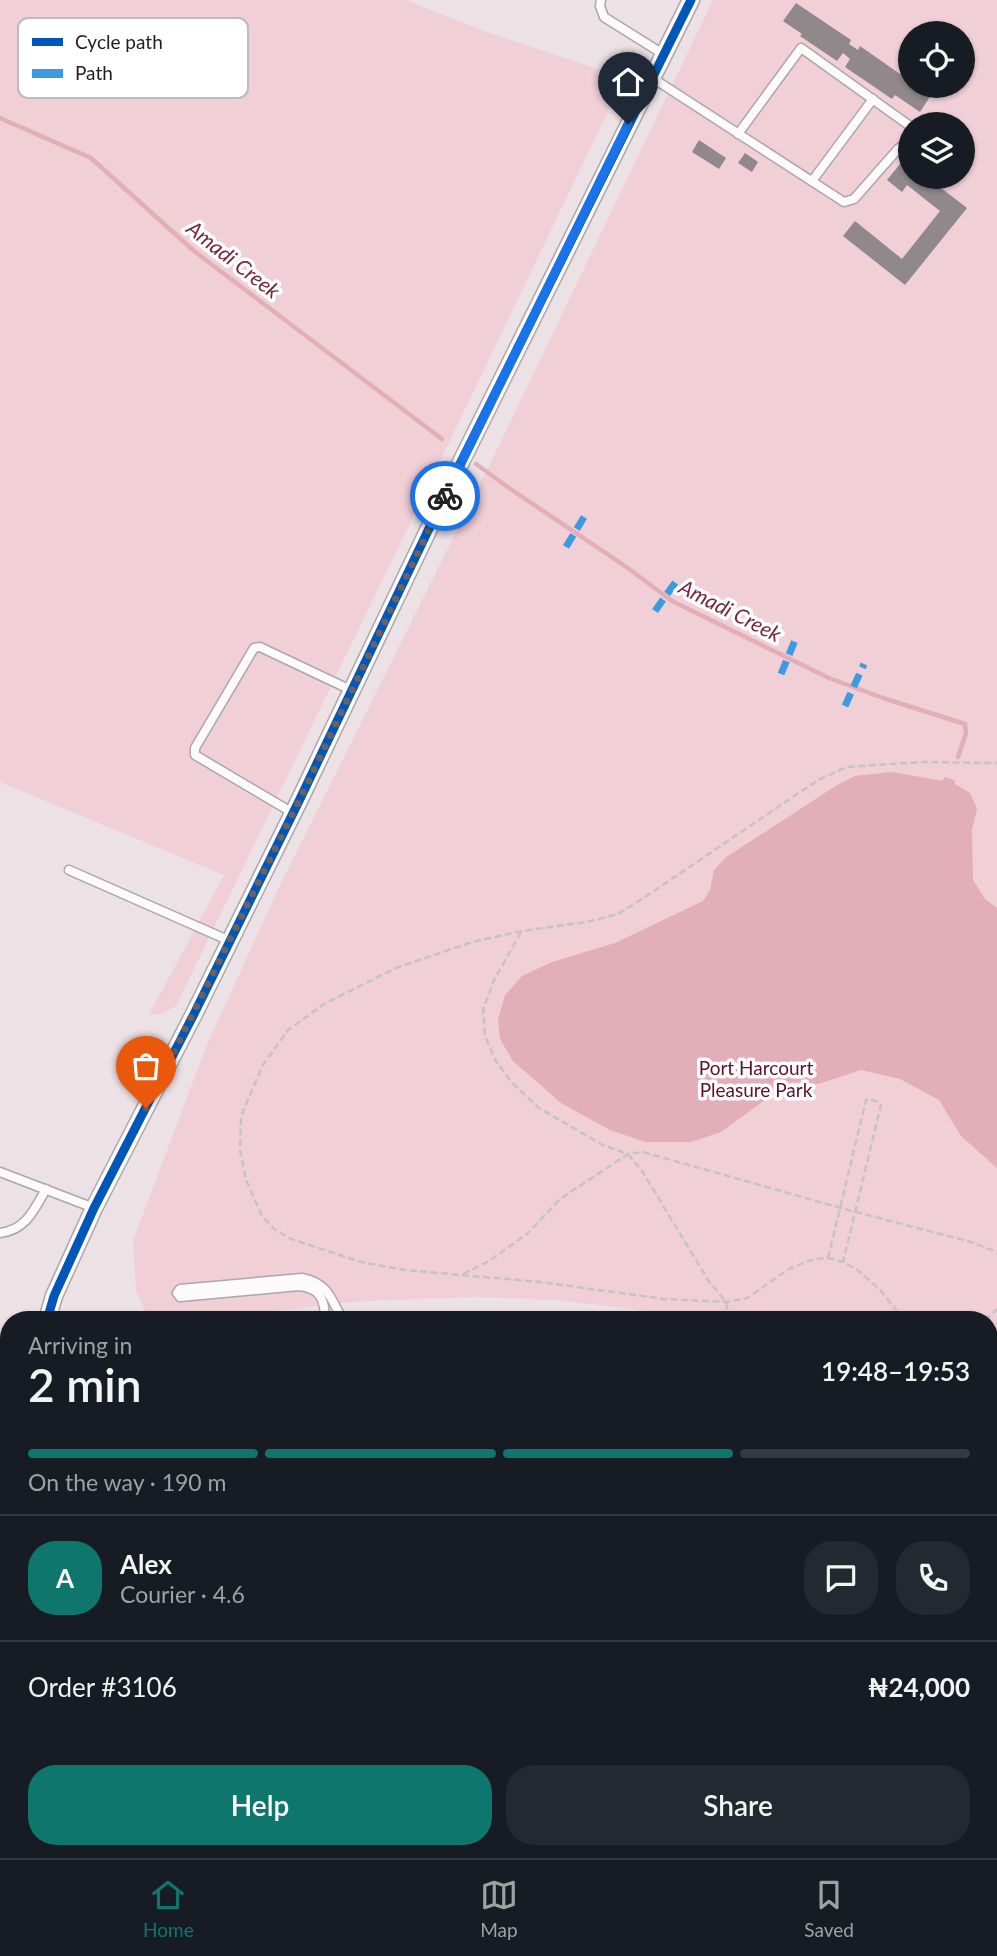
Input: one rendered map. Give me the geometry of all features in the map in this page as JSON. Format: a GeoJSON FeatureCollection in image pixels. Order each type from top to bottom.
{"type":"FeatureCollection","features":[{"type":"Feature","properties":{"kind":"street"},"geometry":{"type":"LineString","coordinates":[[50,1311],[94,1208],[293,814],[456,472],[691,0]]}},
{"type":"Feature","properties":{"kind":"lane"},"geometry":{"type":"LineString","coordinates":[[601,0],[604,17],[663,54]]}},
{"type":"Feature","properties":{"kind":"lane"},"geometry":{"type":"LineString","coordinates":[[738,134],[801,48],[898,117]]}},
{"type":"Feature","properties":{"kind":"lane"},"geometry":{"type":"LineString","coordinates":[[651,77],[844,202],[854,199],[898,149]]}},
{"type":"Feature","properties":{"kind":"lane"},"geometry":{"type":"LineString","coordinates":[[812,181],[873,99]]}},
{"type":"Feature","properties":{"kind":"lane"},"geometry":{"type":"LineString","coordinates":[[293,814],[195,755],[195,748],[254,648],[260,647],[353,691]]}},
{"type":"Feature","properties":{"kind":"lane"},"geometry":{"type":"LineString","coordinates":[[69,870],[230,941]]}},
{"type":"Feature","properties":{"kind":"lane"},"geometry":{"type":"LineString","coordinates":[[0,1172],[94,1208]]}},
{"type":"Feature","properties":{"kind":"lane"},"geometry":{"type":"LineString","coordinates":[[0,1233],[8,1232],[26,1222],[46,1189]]}},
{"type":"Feature","properties":{"kind":"lane"},"geometry":{"type":"LineString","coordinates":[[324,1311],[322,1299],[317,1291],[310,1287],[180,1297],[177,1293],[180,1289],[302,1278],[314,1280],[322,1286],[338,1311]]}},
{"type":"Feature","properties":{"kind":"path"},"geometry":{"type":"LineString","coordinates":[[897,1311],[881,1291],[859,1271],[843,1262],[828,1258],[814,1259],[789,1269],[747,1298],[726,1302],[664,1299],[540,1282],[405,1270],[361,1262],[291,1239],[274,1229],[262,1216],[246,1180],[240,1150],[241,1116],[263,1065],[288,1030],[324,1004],[396,968],[472,942],[618,914],[818,780],[847,767],[921,762],[997,763]]}},
{"type":"Feature","properties":{"kind":"path"},"geometry":{"type":"LineString","coordinates":[[522,931],[494,980],[483,1010],[485,1036],[496,1061],[512,1083],[539,1108],[603,1144],[628,1154],[642,1171],[708,1280],[726,1302],[728,1311]]}},
{"type":"Feature","properties":{"kind":"path"},"geometry":{"type":"LineString","coordinates":[[828,1258],[866,1100],[869,1099],[881,1105],[843,1262]]}},
{"type":"Feature","properties":{"kind":"path"},"geometry":{"type":"LineString","coordinates":[[460,1275],[489,1261],[527,1234],[560,1199],[628,1154],[643,1152],[971,1242],[997,1252]]}},
{"type":"Feature","properties":{"kind":"green space"},"geometry":{"type":"Polygon","coordinates":[[[0,0],[406,0],[484,31],[624,78],[176,1006],[161,1014],[149,1015],[224,875],[0,782],[0,0]]]}},
{"type":"Feature","properties":{"kind":"green space","name":"Port Harcourt Pleasure Park"},"geometry":{"type":"Polygon","coordinates":[[[713,0],[997,0],[997,1311],[645,1311],[556,1300],[479,1297],[363,1301],[273,1311],[145,1311],[136,1290],[133,1241],[206,1047],[281,883],[492,460],[713,0]]]}},
{"type":"Feature","properties":{"kind":"shaded area"},"geometry":{"type":"Polygon","coordinates":[[[892,772],[943,781],[944,777],[955,780],[955,784],[970,793],[977,809],[972,830],[973,880],[985,899],[997,908],[997,1168],[961,1136],[939,1100],[900,1079],[861,1070],[818,1084],[792,1082],[721,1132],[691,1142],[645,1142],[610,1130],[561,1103],[513,1061],[500,1039],[498,1020],[505,995],[522,976],[552,962],[615,943],[703,901],[710,890],[714,870],[725,858],[837,785],[855,776],[892,772]]]}},
{"type":"Feature","properties":{"kind":"building"},"geometry":{"type":"Polygon","coordinates":[[[796,3],[851,40],[849,44],[858,50],[860,46],[898,73],[898,97],[895,95],[892,99],[845,67],[850,59],[843,53],[837,61],[783,21],[796,3]]]}},
{"type":"Feature","properties":{"kind":"building"},"geometry":{"type":"Polygon","coordinates":[[[899,98],[929,98],[920,112],[899,98]]]}},
{"type":"Feature","properties":{"kind":"building"},"geometry":{"type":"Polygon","coordinates":[[[699,140],[726,158],[719,169],[692,152],[699,140]]]}},
{"type":"Feature","properties":{"kind":"building"},"geometry":{"type":"Polygon","coordinates":[[[745,153],[758,162],[752,172],[738,163],[745,153]]]}},
{"type":"Feature","properties":{"kind":"building"},"geometry":{"type":"Polygon","coordinates":[[[898,166],[898,189],[887,180],[898,166]]]}},
{"type":"Feature","properties":{"kind":"building"},"geometry":{"type":"Polygon","coordinates":[[[912,189],[942,189],[967,208],[905,285],[843,236],[855,221],[902,259],[940,211],[912,189]]]}},
{"type":"Feature","properties":{"kind":"waterway","name":"Amadi Creek"},"geometry":{"type":"LineString","coordinates":[[0,118],[91,158],[194,251],[442,439]]}},
{"type":"Feature","properties":{"kind":"waterway","name":"Amadi Creek"},"geometry":{"type":"LineString","coordinates":[[476,464],[672,601],[829,678],[965,724],[966,733],[958,757]]}},
{"type":"Feature","properties":{"kind":"marked path"},"geometry":{"type":"LineString","coordinates":[[566,547],[584,517]]}},
{"type":"Feature","properties":{"kind":"marked path"},"geometry":{"type":"LineString","coordinates":[[655,611],[677,580]]}},
{"type":"Feature","properties":{"kind":"marked path"},"geometry":{"type":"LineString","coordinates":[[781,674],[796,638]]}},
{"type":"Feature","properties":{"kind":"marked path"},"geometry":{"type":"LineString","coordinates":[[845,706],[864,664]]}},
{"type":"Feature","properties":{"kind":"cycle path"},"geometry":{"type":"LineString","coordinates":[[50,1311],[94,1208],[194,1014],[456,472],[691,0]]}},
{"type":"Feature","properties":{"kind":"way so far"},"geometry":{"type":"LineString","coordinates":[[146,1108],[293,814],[445,496]]}},
{"type":"Feature","properties":{"kind":"route"},"geometry":{"type":"LineString","coordinates":[[445,496],[628,124]]}}]}
